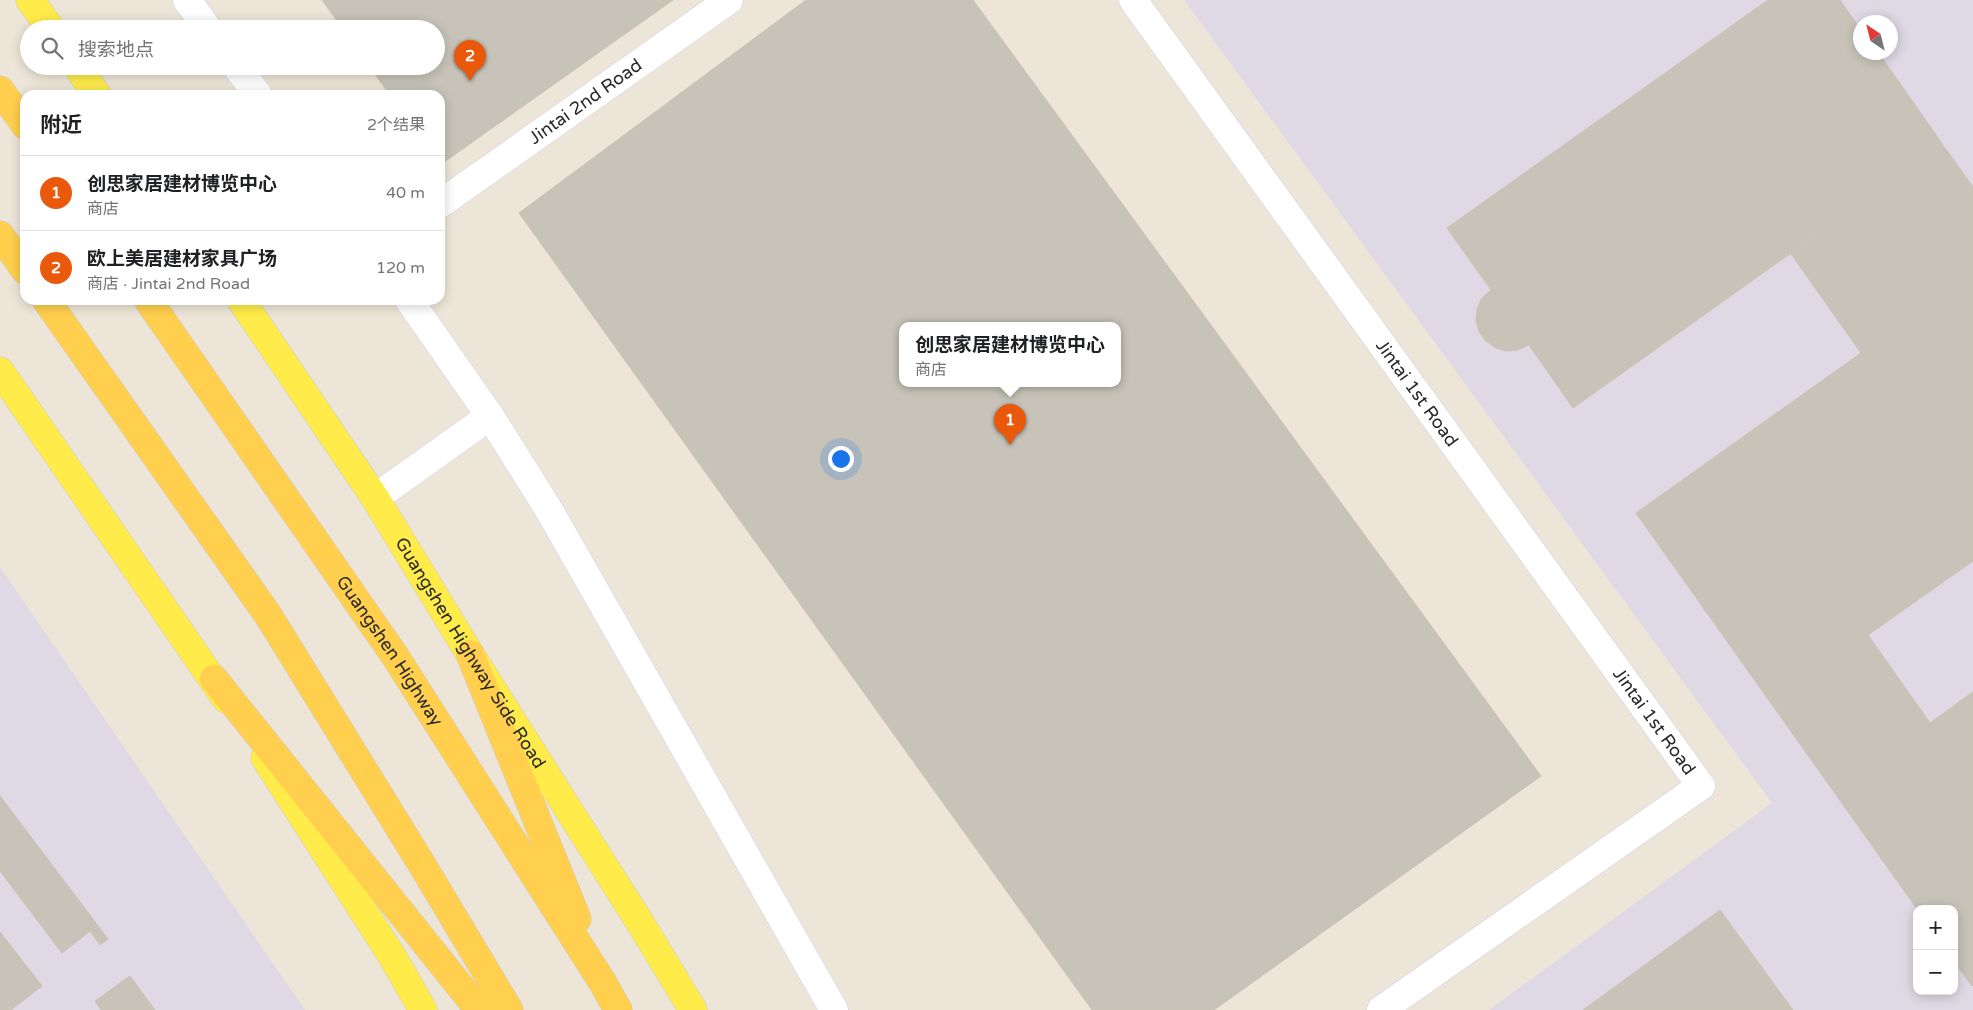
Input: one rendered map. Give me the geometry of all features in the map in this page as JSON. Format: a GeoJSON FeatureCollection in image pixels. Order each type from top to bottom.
{"type":"FeatureCollection","features":[{"type":"Feature","properties":{"kind":"highway"},"geometry":{"type":"LineString","coordinates":[[0,90],[20,118]]}},
{"type":"Feature","properties":{"kind":"highway"},"geometry":{"type":"LineString","coordinates":[[0,235],[20,263]]}},
{"type":"Feature","properties":{"kind":"highway"},"geometry":{"type":"LineString","coordinates":[[50,305],[268,615],[416,854],[509,1010]]}},
{"type":"Feature","properties":{"kind":"highway","name":"Guangshen Highway"},"geometry":{"type":"LineString","coordinates":[[151,305],[395,656],[603,983],[618,1010]]}},
{"type":"Feature","properties":{"kind":"highway"},"geometry":{"type":"LineString","coordinates":[[470,654],[603,983]]}},
{"type":"Feature","properties":{"kind":"highway"},"geometry":{"type":"LineString","coordinates":[[214,679],[479,1010]]}},
{"type":"Feature","properties":{"kind":"main road"},"geometry":{"type":"LineString","coordinates":[[30,0],[44,20]]}},
{"type":"Feature","properties":{"kind":"main road"},"geometry":{"type":"LineString","coordinates":[[83,75],[94,90]]}},
{"type":"Feature","properties":{"kind":"main road","name":"Guangshen Highway Side Road"},"geometry":{"type":"LineString","coordinates":[[244,305],[375,498],[470,654],[693,1010]]}},
{"type":"Feature","properties":{"kind":"main road"},"geometry":{"type":"LineString","coordinates":[[0,371],[214,679],[392,956],[423,1010]]}},
{"type":"Feature","properties":{"kind":"street"},"geometry":{"type":"LineString","coordinates":[[187,0],[201,20]]}},
{"type":"Feature","properties":{"kind":"street","name":"Jintai 2nd Road"},"geometry":{"type":"LineString","coordinates":[[445,200],[729,0]]}},
{"type":"Feature","properties":{"kind":"street","name":"Jintai 1st Road"},"geometry":{"type":"LineString","coordinates":[[1133,0],[1701,786],[1381,1010]]}},
{"type":"Feature","properties":{"kind":"street"},"geometry":{"type":"LineString","coordinates":[[243,75],[254,90]]}},
{"type":"Feature","properties":{"kind":"street"},"geometry":{"type":"LineString","coordinates":[[412,305],[490,416],[549,510],[834,1010]]}},
{"type":"Feature","properties":{"kind":"street"},"geometry":{"type":"LineString","coordinates":[[375,498],[490,416]]}},
{"type":"Feature","properties":{"kind":"shaded area"},"geometry":{"type":"Polygon","coordinates":[[[1184,0],[1973,0],[1973,1010],[1489,1010],[1772,803],[1184,0]]]}},
{"type":"Feature","properties":{"kind":"shaded area"},"geometry":{"type":"Polygon","coordinates":[[[0,567],[305,1010],[0,1010],[0,567]]]}},
{"type":"Feature","properties":{"kind":"building"},"geometry":{"type":"Polygon","coordinates":[[[322,0],[673,0],[445,161],[445,90],[386,90],[376,75],[445,75],[445,20],[336,20],[322,0]]]}},
{"type":"Feature","properties":{"kind":"building"},"geometry":{"type":"Polygon","coordinates":[[[806,0],[973,0],[1541,776],[1214,1010],[1092,1010],[519,213],[806,0]]]}},
{"type":"Feature","properties":{"kind":"building"},"geometry":{"type":"Polygon","coordinates":[[[1768,0],[1840,0],[1853,19],[1853,60],[1884,60],[1943,145],[1573,408],[1529,345],[1518,350],[1507,351],[1496,348],[1486,341],[1479,332],[1476,320],[1477,309],[1482,298],[1491,290],[1447,228],[1768,0]]]}},
{"type":"Feature","properties":{"kind":"building"},"geometry":{"type":"Polygon","coordinates":[[[1943,145],[1973,187],[1973,561],[1868,635],[1930,723],[1973,692],[1972,986],[1958,967],[1958,905],[1914,905],[1636,513],[1861,353],[1791,254],[1943,145]]]}},
{"type":"Feature","properties":{"kind":"building"},"geometry":{"type":"Polygon","coordinates":[[[0,796],[108,939],[100,945],[90,931],[62,953],[0,871],[0,796]]]}},
{"type":"Feature","properties":{"kind":"building"},"geometry":{"type":"Polygon","coordinates":[[[1720,910],[1793,1010],[1583,1010],[1720,910]]]}},
{"type":"Feature","properties":{"kind":"building"},"geometry":{"type":"Polygon","coordinates":[[[0,932],[42,986],[11,1010],[0,1010],[0,932]]]}},
{"type":"Feature","properties":{"kind":"building"},"geometry":{"type":"Polygon","coordinates":[[[130,976],[155,1010],[101,1010],[95,1001],[130,976]]]}},
{"type":"Feature","properties":{"kind":"place","name":"欧上美居建材家具广场"},"geometry":{"type":"Point","coordinates":[470,81]}},
{"type":"Feature","properties":{"kind":"place","name":"创思家居建材博览中心"},"geometry":{"type":"Point","coordinates":[1010,445]}}]}
